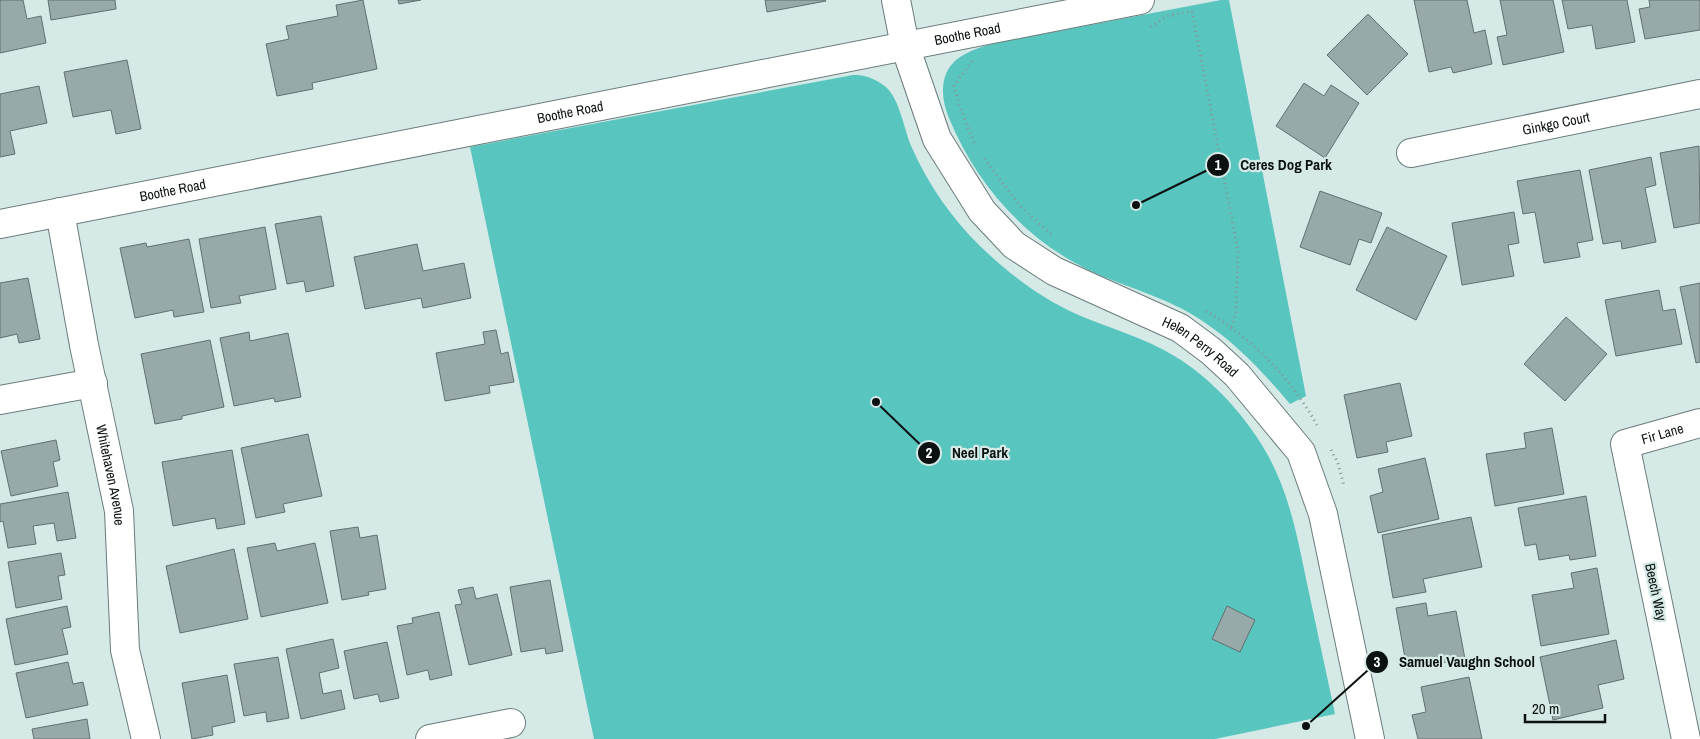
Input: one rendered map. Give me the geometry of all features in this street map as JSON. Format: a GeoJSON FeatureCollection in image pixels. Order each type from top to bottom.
{"type":"FeatureCollection","features":[{"type":"Feature","properties":{"kind":"street","name":"Helen Perry Road"},"geometry":{"type":"LineString","coordinates":[[896,0],[905,46],[937,139],[982,211],[1014,245],[1054,271],[1180,328],[1212,351],[1237,375],[1301,452],[1323,514],[1370,739]]}},
{"type":"Feature","properties":{"kind":"street","name":"Boothe Road"},"geometry":{"type":"LineString","coordinates":[[0,224],[1140,0]]}},
{"type":"Feature","properties":{"kind":"street","name":"Ginkgo Court"},"geometry":{"type":"LineString","coordinates":[[1411,153],[1700,94]]}},
{"type":"Feature","properties":{"kind":"street","name":"Whitehaven Avenue"},"geometry":{"type":"LineString","coordinates":[[60,212],[118,511],[125,650],[146,739]]}},
{"type":"Feature","properties":{"kind":"street"},"geometry":{"type":"LineString","coordinates":[[0,400],[93,383]]}},
{"type":"Feature","properties":{"kind":"street","name":"Fir Lane"},"geometry":{"type":"LineString","coordinates":[[1625,444],[1700,423]]}},
{"type":"Feature","properties":{"kind":"street","name":"Beech Way"},"geometry":{"type":"LineString","coordinates":[[1625,444],[1686,739]]}},
{"type":"Feature","properties":{"kind":"street"},"geometry":{"type":"LineString","coordinates":[[430,739],[511,722]]}},
{"type":"Feature","properties":{"kind":"path"},"geometry":{"type":"LineString","coordinates":[[1148,27],[1155,26],[1167,16],[1192,10],[1237,242],[1236,312],[1232,326],[1201,308]]}},
{"type":"Feature","properties":{"kind":"path"},"geometry":{"type":"LineString","coordinates":[[976,148],[959,105],[954,86],[972,61],[980,58]]}},
{"type":"Feature","properties":{"kind":"path"},"geometry":{"type":"LineString","coordinates":[[981,154],[1022,208],[1052,236]]}},
{"type":"Feature","properties":{"kind":"shaded area"},"geometry":{"type":"Polygon","coordinates":[[[1229,0],[1306,396],[1290,404],[1270,381],[1226,338],[1201,320],[1176,306],[1095,273],[1070,260],[1026,228],[1007,209],[974,167],[949,118],[944,102],[943,85],[948,69],[960,57],[980,47],[1229,0]]]}},
{"type":"Feature","properties":{"kind":"shaded area"},"geometry":{"type":"Polygon","coordinates":[[[853,75],[872,78],[888,89],[896,102],[912,148],[933,188],[950,213],[970,236],[1002,266],[1024,284],[1061,307],[1151,344],[1189,365],[1212,384],[1243,418],[1270,459],[1291,512],[1335,714],[1215,739],[594,739],[470,147],[853,75]]]}},
{"type":"Feature","properties":{"kind":"building"},"geometry":{"type":"Polygon","coordinates":[[[0,0],[23,0],[27,19],[41,16],[46,43],[0,53],[0,0]]]}},
{"type":"Feature","properties":{"kind":"building"},"geometry":{"type":"Polygon","coordinates":[[[48,0],[115,0],[116,9],[51,20],[48,0]]]}},
{"type":"Feature","properties":{"kind":"building"},"geometry":{"type":"Polygon","coordinates":[[[363,0],[377,69],[312,83],[313,89],[277,96],[266,44],[289,39],[286,26],[338,16],[336,5],[363,0]]]}},
{"type":"Feature","properties":{"kind":"building"},"geometry":{"type":"Polygon","coordinates":[[[398,0],[421,0],[399,4],[398,0]]]}},
{"type":"Feature","properties":{"kind":"building"},"geometry":{"type":"Polygon","coordinates":[[[765,0],[825,0],[826,1],[767,12],[765,0]]]}},
{"type":"Feature","properties":{"kind":"building"},"geometry":{"type":"Polygon","coordinates":[[[1414,0],[1467,0],[1474,33],[1485,30],[1492,64],[1453,73],[1451,67],[1429,72],[1414,0]]]}},
{"type":"Feature","properties":{"kind":"building"},"geometry":{"type":"Polygon","coordinates":[[[1500,0],[1553,0],[1564,52],[1503,65],[1497,37],[1507,35],[1500,0]]]}},
{"type":"Feature","properties":{"kind":"building"},"geometry":{"type":"Polygon","coordinates":[[[1562,0],[1627,0],[1635,42],[1596,49],[1592,25],[1568,29],[1562,0]]]}},
{"type":"Feature","properties":{"kind":"building"},"geometry":{"type":"Polygon","coordinates":[[[1649,0],[1700,0],[1700,30],[1645,39],[1639,9],[1650,7],[1649,0]]]}},
{"type":"Feature","properties":{"kind":"building"},"geometry":{"type":"Polygon","coordinates":[[[1368,14],[1408,54],[1367,95],[1327,55],[1368,14]]]}},
{"type":"Feature","properties":{"kind":"building"},"geometry":{"type":"Polygon","coordinates":[[[127,60],[141,129],[116,134],[111,110],[73,117],[64,72],[127,60]]]}},
{"type":"Feature","properties":{"kind":"building"},"geometry":{"type":"Polygon","coordinates":[[[1304,83],[1324,96],[1331,85],[1359,103],[1325,158],[1276,126],[1304,83]]]}},
{"type":"Feature","properties":{"kind":"building"},"geometry":{"type":"Polygon","coordinates":[[[39,86],[47,123],[10,131],[15,154],[0,157],[0,94],[39,86]]]}},
{"type":"Feature","properties":{"kind":"building"},"geometry":{"type":"Polygon","coordinates":[[[1699,146],[1700,223],[1674,228],[1660,153],[1699,146]]]}},
{"type":"Feature","properties":{"kind":"building"},"geometry":{"type":"Polygon","coordinates":[[[1651,157],[1656,185],[1645,188],[1656,242],[1622,249],[1621,241],[1603,244],[1589,170],[1651,157]]]}},
{"type":"Feature","properties":{"kind":"building"},"geometry":{"type":"Polygon","coordinates":[[[1580,170],[1593,240],[1577,243],[1580,257],[1544,263],[1535,212],[1523,214],[1517,181],[1580,170]]]}},
{"type":"Feature","properties":{"kind":"building"},"geometry":{"type":"Polygon","coordinates":[[[1320,191],[1382,213],[1371,243],[1359,239],[1350,265],[1300,247],[1320,191]]]}},
{"type":"Feature","properties":{"kind":"building"},"geometry":{"type":"Polygon","coordinates":[[[1514,212],[1519,243],[1508,245],[1514,276],[1462,285],[1452,223],[1514,212]]]}},
{"type":"Feature","properties":{"kind":"building"},"geometry":{"type":"Polygon","coordinates":[[[321,216],[334,286],[306,292],[304,281],[287,284],[275,224],[321,216]]]}},
{"type":"Feature","properties":{"kind":"building"},"geometry":{"type":"Polygon","coordinates":[[[265,227],[276,289],[239,296],[241,303],[211,308],[199,239],[265,227]]]}},
{"type":"Feature","properties":{"kind":"building"},"geometry":{"type":"Polygon","coordinates":[[[1387,227],[1447,256],[1416,320],[1356,290],[1387,227]]]}},
{"type":"Feature","properties":{"kind":"building"},"geometry":{"type":"Polygon","coordinates":[[[189,239],[204,312],[174,317],[173,310],[135,318],[120,248],[146,243],[147,247],[189,239]]]}},
{"type":"Feature","properties":{"kind":"building"},"geometry":{"type":"Polygon","coordinates":[[[417,244],[423,271],[464,263],[471,298],[423,308],[421,298],[365,309],[354,257],[417,244]]]}},
{"type":"Feature","properties":{"kind":"building"},"geometry":{"type":"Polygon","coordinates":[[[28,278],[40,339],[19,343],[17,334],[0,338],[0,283],[28,278]]]}},
{"type":"Feature","properties":{"kind":"building"},"geometry":{"type":"Polygon","coordinates":[[[1700,283],[1700,362],[1696,363],[1680,287],[1700,283]]]}},
{"type":"Feature","properties":{"kind":"building"},"geometry":{"type":"Polygon","coordinates":[[[1659,290],[1663,311],[1675,309],[1682,344],[1616,356],[1605,300],[1659,290]]]}},
{"type":"Feature","properties":{"kind":"building"},"geometry":{"type":"Polygon","coordinates":[[[1566,317],[1607,354],[1565,401],[1524,364],[1566,317]]]}},
{"type":"Feature","properties":{"kind":"building"},"geometry":{"type":"Polygon","coordinates":[[[496,330],[501,354],[508,352],[514,382],[489,386],[490,393],[445,401],[436,353],[485,344],[483,332],[496,330]]]}},
{"type":"Feature","properties":{"kind":"building"},"geometry":{"type":"Polygon","coordinates":[[[249,332],[250,341],[288,333],[301,397],[275,402],[274,398],[234,406],[220,338],[249,332]]]}},
{"type":"Feature","properties":{"kind":"building"},"geometry":{"type":"Polygon","coordinates":[[[210,340],[224,407],[182,416],[182,419],[155,424],[141,354],[210,340]]]}},
{"type":"Feature","properties":{"kind":"building"},"geometry":{"type":"Polygon","coordinates":[[[1400,383],[1412,436],[1386,442],[1388,452],[1357,458],[1344,395],[1400,383]]]}},
{"type":"Feature","properties":{"kind":"building"},"geometry":{"type":"Polygon","coordinates":[[[1552,428],[1564,494],[1495,506],[1486,454],[1526,448],[1524,433],[1552,428]]]}},
{"type":"Feature","properties":{"kind":"building"},"geometry":{"type":"Polygon","coordinates":[[[308,434],[322,496],[283,504],[285,512],[256,518],[241,448],[308,434]]]}},
{"type":"Feature","properties":{"kind":"building"},"geometry":{"type":"Polygon","coordinates":[[[56,440],[60,460],[53,462],[58,486],[11,496],[1,451],[56,440]]]}},
{"type":"Feature","properties":{"kind":"building"},"geometry":{"type":"Polygon","coordinates":[[[232,450],[245,524],[217,529],[215,518],[173,526],[162,462],[232,450]]]}},
{"type":"Feature","properties":{"kind":"building"},"geometry":{"type":"Polygon","coordinates":[[[1425,458],[1439,519],[1378,533],[1370,496],[1383,492],[1378,469],[1425,458]]]}},
{"type":"Feature","properties":{"kind":"building"},"geometry":{"type":"Polygon","coordinates":[[[68,492],[76,538],[57,541],[54,523],[33,526],[36,544],[8,548],[3,521],[0,522],[0,504],[68,492]]]}},
{"type":"Feature","properties":{"kind":"building"},"geometry":{"type":"Polygon","coordinates":[[[1586,496],[1596,556],[1570,560],[1569,555],[1539,560],[1536,544],[1525,546],[1518,508],[1586,496]]]}},
{"type":"Feature","properties":{"kind":"building"},"geometry":{"type":"Polygon","coordinates":[[[1471,517],[1482,567],[1423,579],[1426,592],[1393,598],[1382,535],[1471,517]]]}},
{"type":"Feature","properties":{"kind":"building"},"geometry":{"type":"Polygon","coordinates":[[[358,527],[360,538],[377,535],[386,589],[368,592],[369,595],[342,600],[330,531],[358,527]]]}},
{"type":"Feature","properties":{"kind":"building"},"geometry":{"type":"Polygon","coordinates":[[[275,543],[277,551],[315,543],[328,603],[261,617],[247,548],[275,543]]]}},
{"type":"Feature","properties":{"kind":"building"},"geometry":{"type":"Polygon","coordinates":[[[234,549],[248,619],[180,633],[166,566],[234,549]]]}},
{"type":"Feature","properties":{"kind":"building"},"geometry":{"type":"Polygon","coordinates":[[[61,553],[65,575],[58,576],[62,599],[16,608],[8,562],[61,553]]]}},
{"type":"Feature","properties":{"kind":"building"},"geometry":{"type":"Polygon","coordinates":[[[1597,568],[1609,634],[1541,646],[1532,595],[1574,588],[1571,573],[1597,568]]]}},
{"type":"Feature","properties":{"kind":"building"},"geometry":{"type":"Polygon","coordinates":[[[550,580],[563,651],[546,654],[545,648],[521,652],[510,587],[550,580]]]}},
{"type":"Feature","properties":{"kind":"building"},"geometry":{"type":"Polygon","coordinates":[[[473,587],[476,599],[497,594],[512,655],[469,665],[455,605],[462,604],[458,590],[473,587]]]}},
{"type":"Feature","properties":{"kind":"building"},"geometry":{"type":"Polygon","coordinates":[[[1426,603],[1428,616],[1456,611],[1465,659],[1407,669],[1396,608],[1426,603]]]}},
{"type":"Feature","properties":{"kind":"building"},"geometry":{"type":"Polygon","coordinates":[[[67,606],[71,627],[62,629],[68,654],[15,665],[6,619],[67,606]]]}},
{"type":"Feature","properties":{"kind":"building"},"geometry":{"type":"Polygon","coordinates":[[[1227,606],[1255,620],[1240,652],[1212,639],[1227,606]]]}},
{"type":"Feature","properties":{"kind":"building"},"geometry":{"type":"Polygon","coordinates":[[[439,612],[452,675],[430,680],[428,670],[407,675],[397,626],[413,623],[412,618],[439,612]]]}},
{"type":"Feature","properties":{"kind":"building"},"geometry":{"type":"Polygon","coordinates":[[[333,639],[339,668],[319,673],[323,694],[341,690],[345,709],[301,719],[286,649],[333,639]]]}},
{"type":"Feature","properties":{"kind":"building"},"geometry":{"type":"Polygon","coordinates":[[[1616,640],[1624,679],[1598,685],[1603,708],[1553,720],[1540,657],[1616,640]]]}},
{"type":"Feature","properties":{"kind":"building"},"geometry":{"type":"Polygon","coordinates":[[[387,642],[399,698],[380,702],[378,694],[354,699],[344,651],[387,642]]]}},
{"type":"Feature","properties":{"kind":"building"},"geometry":{"type":"Polygon","coordinates":[[[278,657],[289,718],[267,722],[266,712],[244,716],[234,664],[278,657]]]}},
{"type":"Feature","properties":{"kind":"building"},"geometry":{"type":"Polygon","coordinates":[[[68,662],[73,684],[83,682],[88,705],[26,718],[16,673],[68,662]]]}},
{"type":"Feature","properties":{"kind":"building"},"geometry":{"type":"Polygon","coordinates":[[[227,675],[235,722],[212,727],[213,735],[192,739],[182,683],[227,675]]]}},
{"type":"Feature","properties":{"kind":"building"},"geometry":{"type":"Polygon","coordinates":[[[1469,677],[1482,739],[1418,739],[1412,715],[1426,712],[1421,687],[1469,677]]]}},
{"type":"Feature","properties":{"kind":"building"},"geometry":{"type":"Polygon","coordinates":[[[87,719],[90,739],[34,739],[32,729],[87,719]]]}},
{"type":"Feature","properties":{"kind":"place","name":"Ceres Dog Park"},"geometry":{"type":"Point","coordinates":[1136,205]}},
{"type":"Feature","properties":{"kind":"place","name":"Neel Park"},"geometry":{"type":"Point","coordinates":[876,402]}},
{"type":"Feature","properties":{"kind":"place","name":"Samuel Vaughn School"},"geometry":{"type":"Point","coordinates":[1306,726]}}]}
